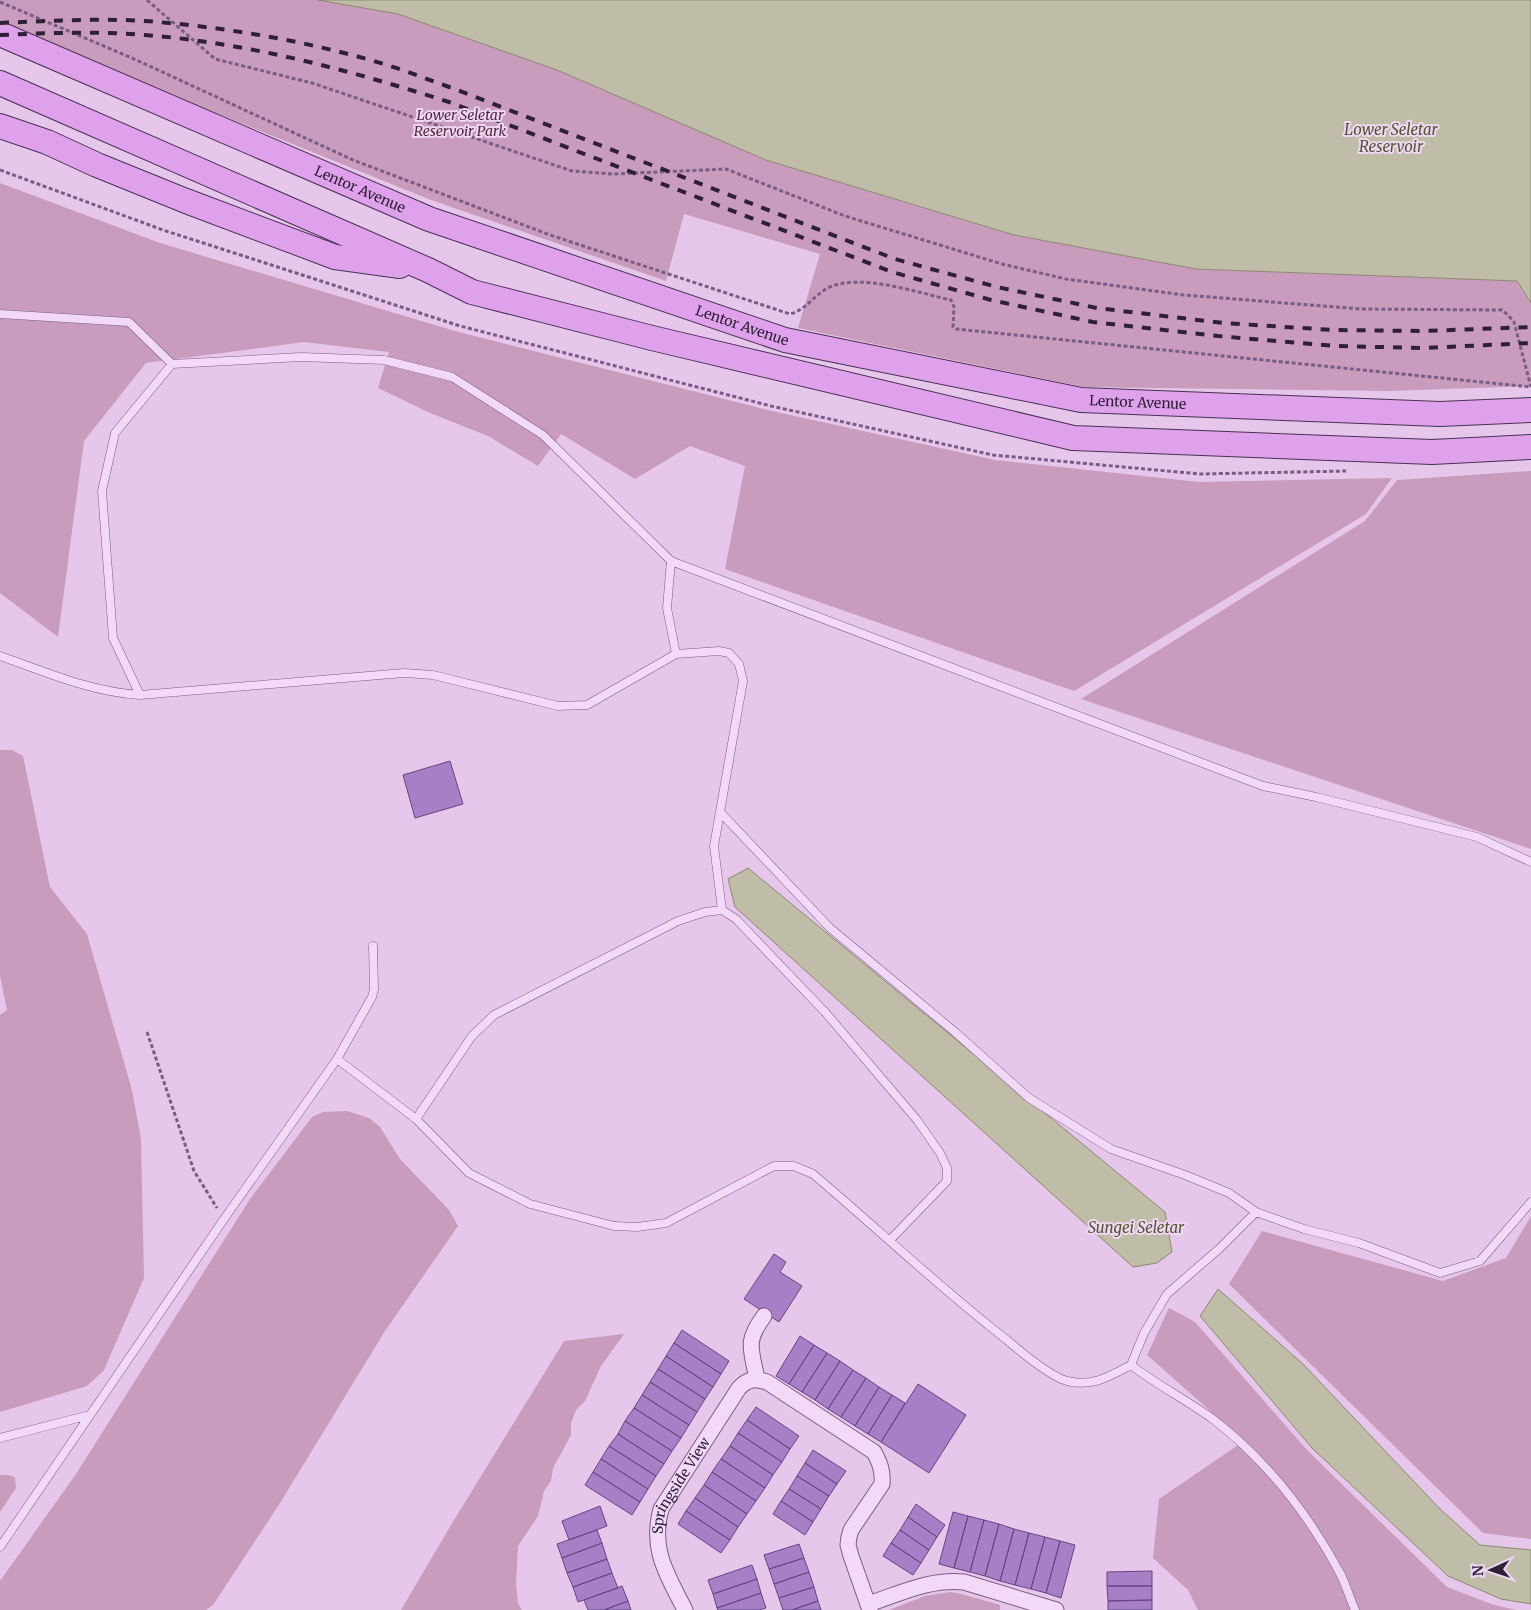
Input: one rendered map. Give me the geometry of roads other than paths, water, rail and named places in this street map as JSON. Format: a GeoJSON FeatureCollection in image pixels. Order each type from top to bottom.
{"type":"FeatureCollection","features":[{"type":"Feature","properties":{"kind":"main road","name":"Lentor Avenue"},"geometry":{"type":"LineString","coordinates":[[0,34],[429,219],[785,340],[1081,400],[1440,414],[1531,410]]}},
{"type":"Feature","properties":{"kind":"main road"},"geometry":{"type":"LineString","coordinates":[[0,83],[428,270],[472,292],[652,338],[1073,438],[1432,452],[1531,447]]}},
{"type":"Feature","properties":{"kind":"main road"},"geometry":{"type":"LineString","coordinates":[[0,126],[47,142],[97,165],[186,201],[335,257],[428,270]]}},
{"type":"Feature","properties":{"kind":"main road"},"geometry":{"type":"LineString","coordinates":[[0,136],[97,165]]}},
{"type":"Feature","properties":{"kind":"street"},"geometry":{"type":"LineString","coordinates":[[764,1316],[753,1330],[750,1340],[757,1379],[767,1382],[874,1452],[880,1462],[883,1475],[882,1484],[851,1530],[848,1545],[869,1607],[938,1581],[952,1580],[1056,1610]]}},
{"type":"Feature","properties":{"kind":"street","name":"Springside View"},"geometry":{"type":"LineString","coordinates":[[685,1610],[660,1556],[657,1531],[661,1509],[739,1388],[747,1380],[757,1379]]}},
{"type":"Feature","properties":{"kind":"lane"},"geometry":{"type":"LineString","coordinates":[[0,314],[129,322],[172,364]]}},
{"type":"Feature","properties":{"kind":"lane"},"geometry":{"type":"LineString","coordinates":[[140,695],[113,638],[102,491],[115,433],[172,364],[301,357],[384,360],[452,377],[543,435],[671,561],[1263,786],[1316,797],[1477,837],[1531,862]]}},
{"type":"Feature","properties":{"kind":"lane"},"geometry":{"type":"LineString","coordinates":[[671,561],[667,608],[676,654]]}},
{"type":"Feature","properties":{"kind":"lane"},"geometry":{"type":"LineString","coordinates":[[0,656],[73,682],[119,694],[140,695],[404,673],[433,675],[558,706],[587,706],[676,654],[719,651],[729,653],[739,664],[743,681],[714,846],[722,910]]}},
{"type":"Feature","properties":{"kind":"lane"},"geometry":{"type":"LineString","coordinates":[[720,812],[830,928],[955,1032],[1029,1098],[1111,1148],[1229,1193],[1256,1212],[1304,1229],[1359,1243],[1440,1273],[1480,1261],[1531,1202]]}},
{"type":"Feature","properties":{"kind":"lane"},"geometry":{"type":"LineString","coordinates":[[416,1119],[472,1036],[494,1015],[678,921],[705,912],[722,910],[736,919],[825,1012],[916,1120],[940,1154],[947,1168],[947,1182],[890,1240]]}},
{"type":"Feature","properties":{"kind":"lane"},"geometry":{"type":"LineString","coordinates":[[0,1547],[224,1219],[337,1059],[372,997],[374,989],[373,946]]}},
{"type":"Feature","properties":{"kind":"lane"},"geometry":{"type":"LineString","coordinates":[[337,1059],[416,1119],[468,1173],[530,1204],[614,1226],[638,1228],[666,1223],[774,1166],[794,1166],[813,1174],[972,1313],[1035,1363],[1065,1380],[1082,1383],[1099,1382],[1131,1365],[1144,1333],[1167,1294],[1220,1248],[1256,1212]]}},
{"type":"Feature","properties":{"kind":"lane"},"geometry":{"type":"LineString","coordinates":[[1131,1365],[1150,1380],[1213,1420],[1262,1462],[1302,1510],[1341,1576],[1354,1610]]}},
{"type":"Feature","properties":{"kind":"lane"},"geometry":{"type":"LineString","coordinates":[[0,1438],[90,1415]]}},
{"type":"Feature","properties":{"kind":"water","name":"Lower Seletar Reservoir"},"geometry":{"type":"Polygon","coordinates":[[[318,0],[1531,0],[1531,303],[1517,281],[1196,269],[1014,235],[766,160],[557,70],[398,14],[318,0]]]}},
{"type":"Feature","properties":{"kind":"water","name":"Sungei Seletar"},"geometry":{"type":"Polygon","coordinates":[[[748,868],[1165,1212],[1172,1252],[1157,1263],[1133,1267],[735,907],[728,879],[748,868]]]}},
{"type":"Feature","properties":{"kind":"water"},"geometry":{"type":"Polygon","coordinates":[[[1218,1289],[1303,1364],[1440,1509],[1480,1545],[1531,1550],[1531,1604],[1501,1599],[1448,1576],[1312,1448],[1200,1316],[1218,1289]]]}},
{"type":"Feature","properties":{"kind":"railway"},"geometry":{"type":"LineString","coordinates":[[0,23],[72,20],[145,21],[235,31],[325,48],[393,67],[452,88],[895,259],[997,287],[1097,308],[1223,323],[1334,330],[1424,331],[1531,327]]}},
{"type":"Feature","properties":{"kind":"railway"},"geometry":{"type":"LineString","coordinates":[[0,35],[54,33],[145,35],[222,44],[298,59],[374,79],[449,102],[892,272],[991,300],[1093,322],[1218,336],[1336,346],[1424,348],[1531,343]]}},
{"type":"Feature","properties":{"kind":"park label","name":"Lower Seletar Reservoir Park"},"geometry":{"type":"Point","coordinates":[460,124]}}]}
